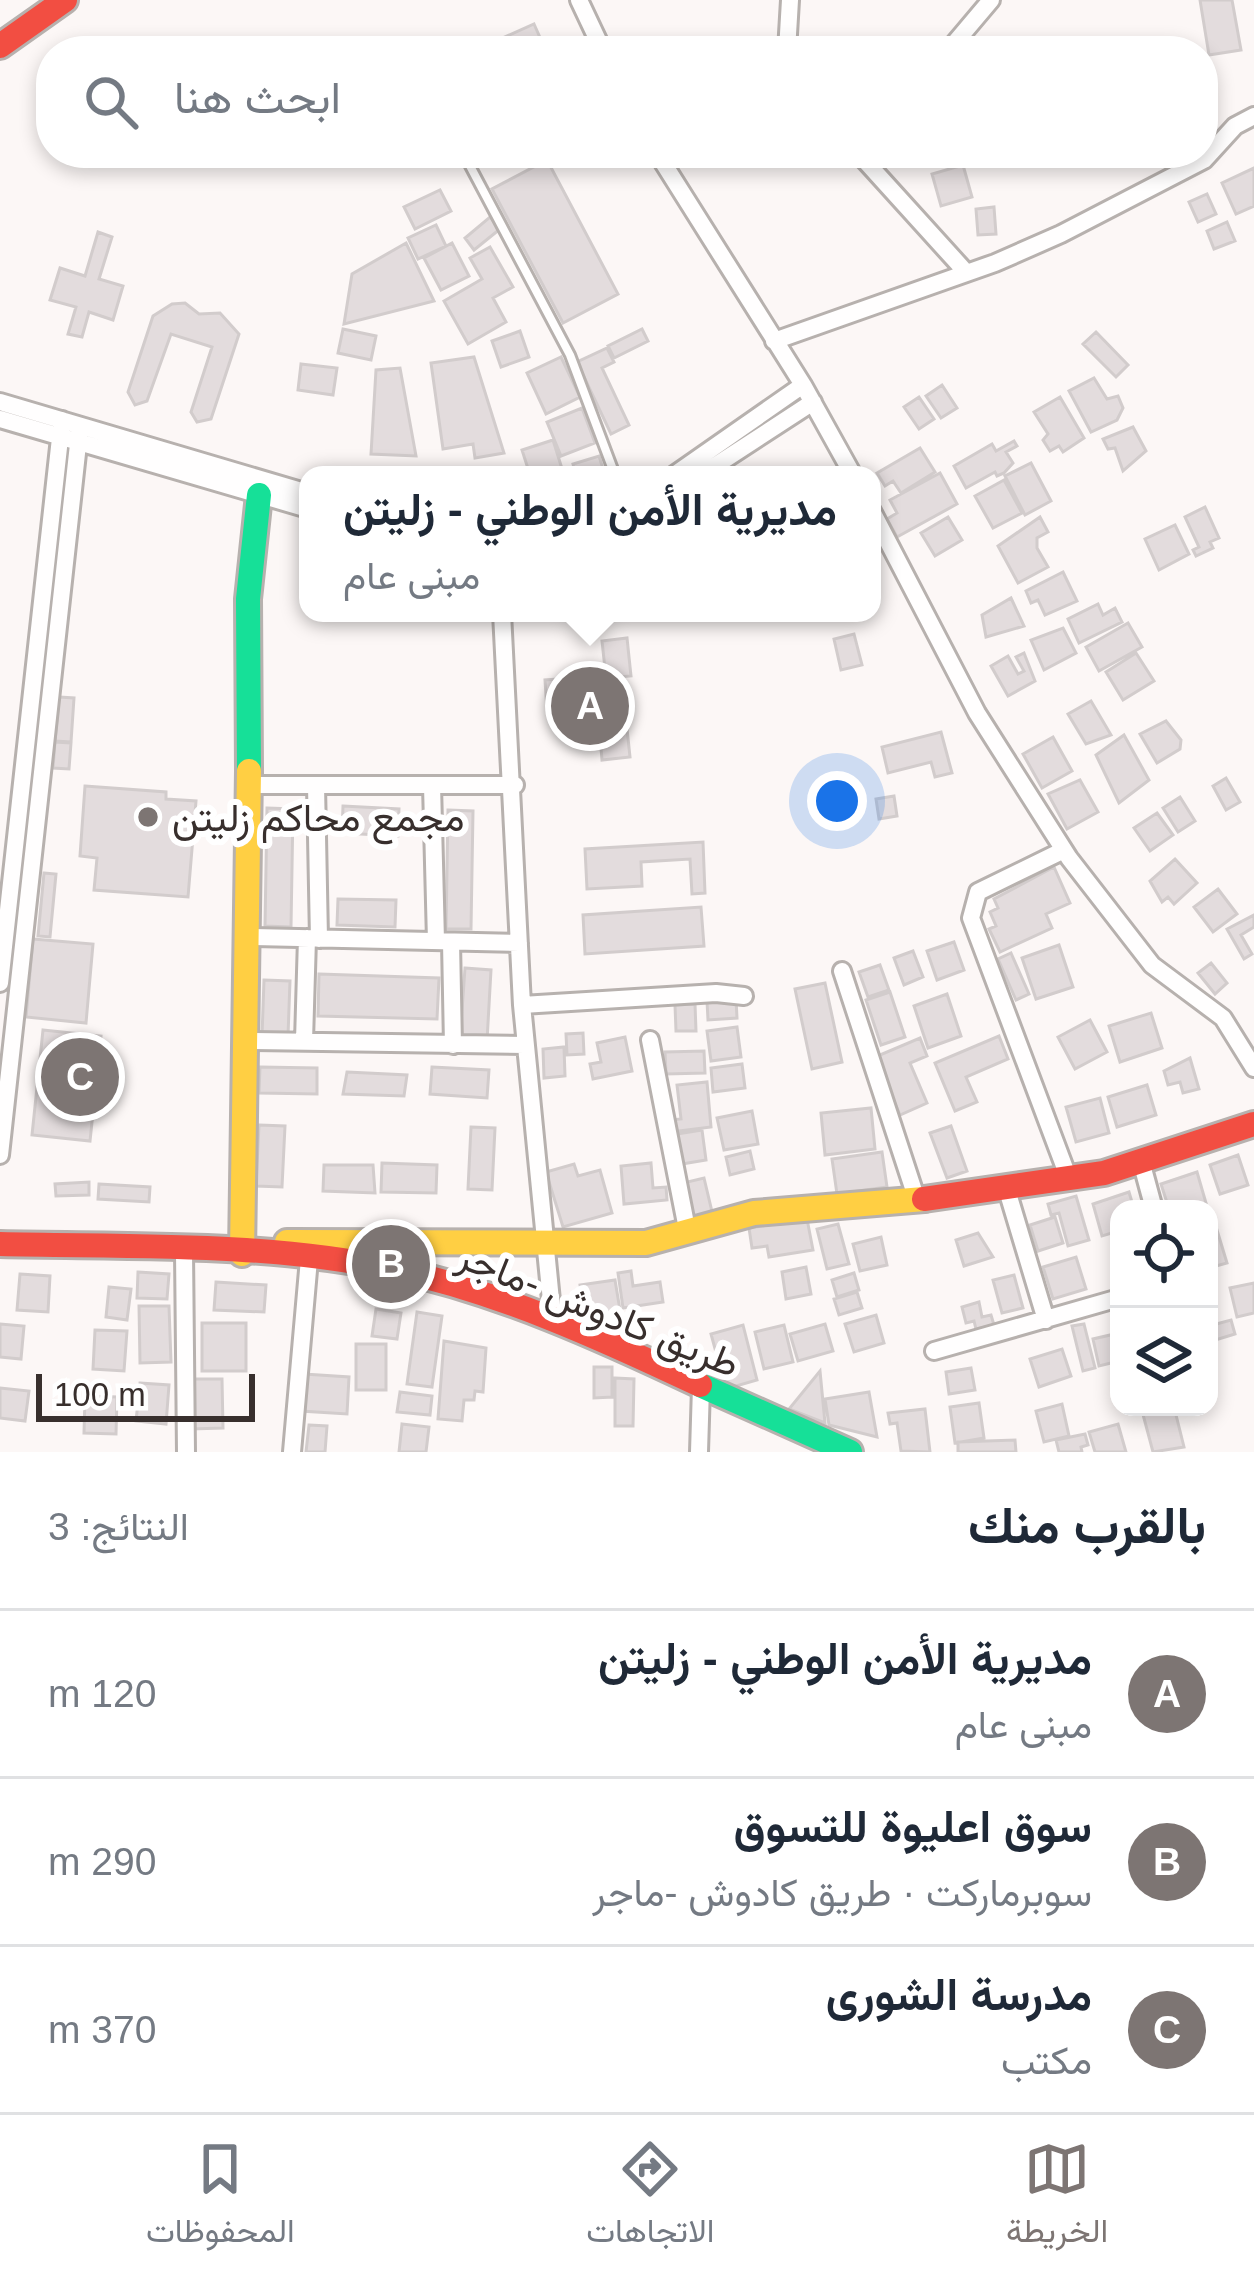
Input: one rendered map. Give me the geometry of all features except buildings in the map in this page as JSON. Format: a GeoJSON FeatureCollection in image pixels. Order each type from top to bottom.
{"type":"FeatureCollection","features":[{"type":"Feature","properties":{"kind":"main road"},"geometry":{"type":"LineString","coordinates":[[0,46],[65,0]]}},
{"type":"Feature","properties":{"kind":"main road"},"geometry":{"type":"LineString","coordinates":[[243,1248],[249,937],[248,599],[260,495]]}},
{"type":"Feature","properties":{"kind":"main road"},"geometry":{"type":"LineString","coordinates":[[0,1244],[184,1251],[612,1246],[688,1234],[754,1213],[1007,1190],[1069,1179],[1254,1124]]}},
{"type":"Feature","properties":{"kind":"main road"},"geometry":{"type":"LineString","coordinates":[[0,1229],[243,1248]]}},
{"type":"Feature","properties":{"kind":"main road","name":"طريق كادوش -ماجر"},"geometry":{"type":"LineString","coordinates":[[243,1248],[441,1281],[553,1322],[850,1452]]}},
{"type":"Feature","properties":{"kind":"street"},"geometry":{"type":"LineString","coordinates":[[579,0],[596,36]]}},
{"type":"Feature","properties":{"kind":"street"},"geometry":{"type":"LineString","coordinates":[[788,36],[790,0]]}},
{"type":"Feature","properties":{"kind":"street"},"geometry":{"type":"LineString","coordinates":[[961,36],[991,0]]}},
{"type":"Feature","properties":{"kind":"street"},"geometry":{"type":"LineString","coordinates":[[1218,145],[1235,126],[1254,116]]}},
{"type":"Feature","properties":{"kind":"street"},"geometry":{"type":"LineString","coordinates":[[666,168],[808,393],[848,466]]}},
{"type":"Feature","properties":{"kind":"street"},"geometry":{"type":"LineString","coordinates":[[871,168],[964,270]]}},
{"type":"Feature","properties":{"kind":"street"},"geometry":{"type":"LineString","coordinates":[[774,341],[1039,244],[1188,168]]}},
{"type":"Feature","properties":{"kind":"street"},"geometry":{"type":"LineString","coordinates":[[689,466],[808,393]]}},
{"type":"Feature","properties":{"kind":"street"},"geometry":{"type":"LineString","coordinates":[[713,466],[808,393]]}},
{"type":"Feature","properties":{"kind":"street"},"geometry":{"type":"LineString","coordinates":[[0,402],[70,431],[299,506]]}},
{"type":"Feature","properties":{"kind":"street"},"geometry":{"type":"LineString","coordinates":[[0,419],[70,431],[299,491]]}},
{"type":"Feature","properties":{"kind":"street"},"geometry":{"type":"LineString","coordinates":[[0,1155],[70,431]]}},
{"type":"Feature","properties":{"kind":"street"},"geometry":{"type":"LineString","coordinates":[[881,529],[977,712],[1064,850],[1119,929],[1152,965],[1223,1018],[1254,1068]]}},
{"type":"Feature","properties":{"kind":"street"},"geometry":{"type":"LineString","coordinates":[[503,622],[515,785],[522,1005],[553,1322]]}},
{"type":"Feature","properties":{"kind":"street"},"geometry":{"type":"LineString","coordinates":[[0,983],[41,703]]}},
{"type":"Feature","properties":{"kind":"street"},"geometry":{"type":"LineString","coordinates":[[304,1041],[313,939],[316,784]]}},
{"type":"Feature","properties":{"kind":"street"},"geometry":{"type":"LineString","coordinates":[[432,784],[453,1045]]}},
{"type":"Feature","properties":{"kind":"street"},"geometry":{"type":"LineString","coordinates":[[248,785],[515,785]]}},
{"type":"Feature","properties":{"kind":"street"},"geometry":{"type":"LineString","coordinates":[[1064,850],[978,892],[971,917],[1069,1179]]}},
{"type":"Feature","properties":{"kind":"street"},"geometry":{"type":"LineString","coordinates":[[249,937],[519,943]]}},
{"type":"Feature","properties":{"kind":"street"},"geometry":{"type":"LineString","coordinates":[[842,971],[916,1197]]}},
{"type":"Feature","properties":{"kind":"street"},"geometry":{"type":"LineString","coordinates":[[522,1005],[716,993],[744,996]]}},
{"type":"Feature","properties":{"kind":"street"},"geometry":{"type":"LineString","coordinates":[[650,1040],[688,1234]]}},
{"type":"Feature","properties":{"kind":"street"},"geometry":{"type":"LineString","coordinates":[[247,1041],[525,1045]]}},
{"type":"Feature","properties":{"kind":"street"},"geometry":{"type":"LineString","coordinates":[[1141,1161],[1152,1200]]}},
{"type":"Feature","properties":{"kind":"street"},"geometry":{"type":"LineString","coordinates":[[1007,1190],[1046,1320]]}},
{"type":"Feature","properties":{"kind":"street"},"geometry":{"type":"LineString","coordinates":[[184,1251],[186,1452]]}},
{"type":"Feature","properties":{"kind":"street"},"geometry":{"type":"LineString","coordinates":[[292,1452],[309,1259]]}},
{"type":"Feature","properties":{"kind":"street"},"geometry":{"type":"LineString","coordinates":[[934,1352],[1110,1301]]}},
{"type":"Feature","properties":{"kind":"street"},"geometry":{"type":"LineString","coordinates":[[699,1452],[701,1387]]}},
{"type":"Feature","properties":{"kind":"lane"},"geometry":{"type":"LineString","coordinates":[[471,168],[570,356],[612,466]]}},
{"type":"Feature","properties":{"kind":"traffic: fast"},"geometry":{"type":"LineString","coordinates":[[249,771],[248,599],[259,495]]}},
{"type":"Feature","properties":{"kind":"traffic: fast"},"geometry":{"type":"LineString","coordinates":[[700,1385],[850,1452]]}},
{"type":"Feature","properties":{"kind":"traffic: slow"},"geometry":{"type":"LineString","coordinates":[[242,1254],[249,771]]}},
{"type":"Feature","properties":{"kind":"traffic: slow"},"geometry":{"type":"LineString","coordinates":[[287,1242],[646,1243],[754,1213],[924,1199]]}},
{"type":"Feature","properties":{"kind":"traffic: jam"},"geometry":{"type":"LineString","coordinates":[[0,46],[65,0]]}},
{"type":"Feature","properties":{"kind":"traffic: jam"},"geometry":{"type":"LineString","coordinates":[[924,1199],[1104,1173],[1254,1124]]}},
{"type":"Feature","properties":{"kind":"traffic: jam"},"geometry":{"type":"LineString","coordinates":[[0,1244],[246,1250],[393,1269],[511,1303],[700,1385]]}},
{"type":"Feature","properties":{"kind":"place","name":"مديرية الأمن الوطني - زليتن"},"geometry":{"type":"Point","coordinates":[590,706]}},
{"type":"Feature","properties":{"kind":"place","name":"مجمع محاكم زليتن"},"geometry":{"type":"Point","coordinates":[148,817]}},
{"type":"Feature","properties":{"kind":"place","name":"مدرسة الشورى"},"geometry":{"type":"Point","coordinates":[80,1077]}},
{"type":"Feature","properties":{"kind":"place","name":"سوق اعليوة للتسوق"},"geometry":{"type":"Point","coordinates":[391,1264]}}]}
